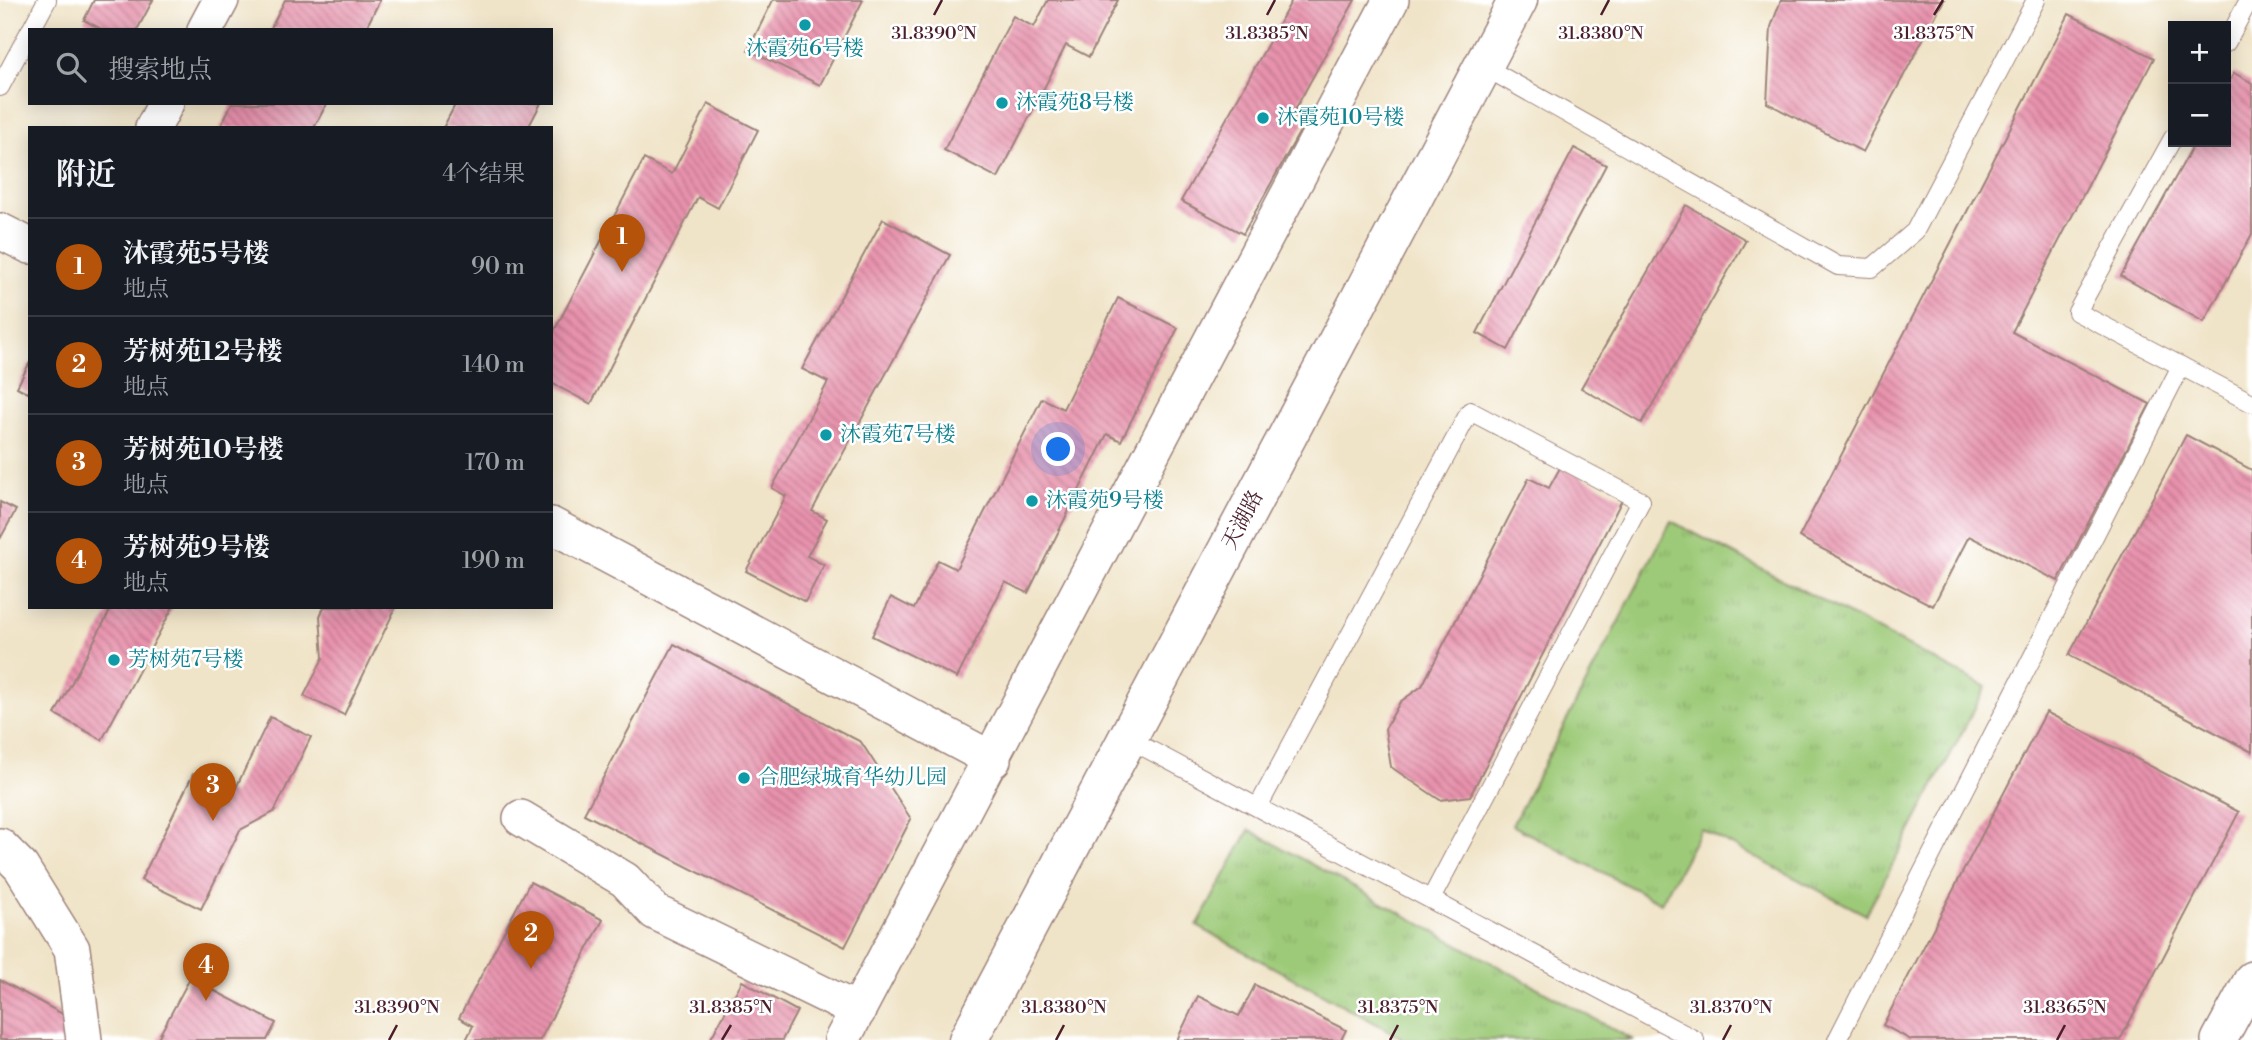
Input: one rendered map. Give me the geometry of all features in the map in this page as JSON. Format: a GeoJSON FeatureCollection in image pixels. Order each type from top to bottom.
{"type":"FeatureCollection","features":[{"type":"Feature","properties":{"kind":"street"},"geometry":{"type":"LineString","coordinates":[[206,28],[221,0]]}},
{"type":"Feature","properties":{"kind":"street"},"geometry":{"type":"LineString","coordinates":[[521,818],[625,880],[655,912],[850,1025],[993,760],[1391,0]]}},
{"type":"Feature","properties":{"kind":"street","name":"天湖路"},"geometry":{"type":"LineString","coordinates":[[968,1040],[1518,0]]}},
{"type":"Feature","properties":{"kind":"street"},"geometry":{"type":"LineString","coordinates":[[154,126],[165,105]]}},
{"type":"Feature","properties":{"kind":"street"},"geometry":{"type":"LineString","coordinates":[[0,231],[28,245]]}},
{"type":"Feature","properties":{"kind":"street"},"geometry":{"type":"LineString","coordinates":[[553,525],[993,760]]}},
{"type":"Feature","properties":{"kind":"street"},"geometry":{"type":"LineString","coordinates":[[0,846],[21,867],[72,949],[84,1040]]}},
{"type":"Feature","properties":{"kind":"street"},"geometry":{"type":"LineString","coordinates":[[2219,1040],[2252,979]]}},
{"type":"Feature","properties":{"kind":"lane"},"geometry":{"type":"LineString","coordinates":[[32,28],[47,0]]}},
{"type":"Feature","properties":{"kind":"lane"},"geometry":{"type":"LineString","coordinates":[[1483,66],[1838,266],[1871,268],[1915,230],[2036,0]]}},
{"type":"Feature","properties":{"kind":"lane"},"geometry":{"type":"LineString","coordinates":[[2231,34],[2249,0]]}},
{"type":"Feature","properties":{"kind":"lane"},"geometry":{"type":"LineString","coordinates":[[0,87],[28,35]]}},
{"type":"Feature","properties":{"kind":"lane"},"geometry":{"type":"LineString","coordinates":[[2168,147],[2077,312],[2252,402]]}},
{"type":"Feature","properties":{"kind":"lane"},"geometry":{"type":"LineString","coordinates":[[1837,1040],[2180,366]]}},
{"type":"Feature","properties":{"kind":"lane"},"geometry":{"type":"LineString","coordinates":[[1258,807],[1470,411],[1641,501],[1431,899]]}},
{"type":"Feature","properties":{"kind":"lane"},"geometry":{"type":"LineString","coordinates":[[1127,738],[1695,1040]]}},
{"type":"Feature","properties":{"kind":"green space"},"geometry":{"type":"Polygon","coordinates":[[[1671,521],[1986,687],[1866,915],[1701,829],[1661,903],[1512,825],[1671,521]]]}},
{"type":"Feature","properties":{"kind":"green space"},"geometry":{"type":"Polygon","coordinates":[[[1249,830],[1633,1040],[1400,1040],[1401,1037],[1197,926],[1249,830]]]}},
{"type":"Feature","properties":{"kind":"building"},"geometry":{"type":"Polygon","coordinates":[[[94,0],[153,0],[138,28],[99,28],[84,20],[94,0]]]}},
{"type":"Feature","properties":{"kind":"building"},"geometry":{"type":"Polygon","coordinates":[[[285,0],[380,0],[366,28],[271,28],[285,0]]]}},
{"type":"Feature","properties":{"kind":"building","name":"沐霞苑6号楼"},"geometry":{"type":"Polygon","coordinates":[[[773,0],[863,0],[820,85],[748,50],[773,0]]]}},
{"type":"Feature","properties":{"kind":"building","name":"沐霞苑8号楼"},"geometry":{"type":"Polygon","coordinates":[[[1048,0],[1118,0],[1089,57],[1066,45],[998,178],[944,150],[1013,16],[1034,27],[1048,0]]]}},
{"type":"Feature","properties":{"kind":"building","name":"沐霞苑10号楼"},"geometry":{"type":"Polygon","coordinates":[[[1292,0],[1355,0],[1292,115],[1305,122],[1243,234],[1181,201],[1292,0]]]}},
{"type":"Feature","properties":{"kind":"building"},"geometry":{"type":"Polygon","coordinates":[[[1781,0],[1944,0],[1863,152],[1767,103],[1771,27],[1781,0]]]}},
{"type":"Feature","properties":{"kind":"building"},"geometry":{"type":"Polygon","coordinates":[[[2069,14],[2154,58],[2012,332],[2150,404],[2058,581],[1969,536],[1933,606],[1799,537],[2069,14]]]}},
{"type":"Feature","properties":{"kind":"building"},"geometry":{"type":"Polygon","coordinates":[[[2234,73],[2252,83],[2252,234],[2204,322],[2121,276],[2192,147],[2231,147],[2231,78],[2234,73]]]}},
{"type":"Feature","properties":{"kind":"building"},"geometry":{"type":"Polygon","coordinates":[[[708,104],[758,130],[718,208],[698,197],[591,404],[553,384],[553,333],[644,159],[672,174],[708,104]]]}},
{"type":"Feature","properties":{"kind":"building"},"geometry":{"type":"Polygon","coordinates":[[[231,105],[326,105],[315,126],[221,126],[231,105]]]}},
{"type":"Feature","properties":{"kind":"building"},"geometry":{"type":"Polygon","coordinates":[[[455,105],[540,105],[529,126],[444,126],[455,105]]]}},
{"type":"Feature","properties":{"kind":"building"},"geometry":{"type":"Polygon","coordinates":[[[1574,148],[1606,165],[1508,350],[1477,333],[1574,148]]]}},
{"type":"Feature","properties":{"kind":"building"},"geometry":{"type":"Polygon","coordinates":[[[1686,205],[1746,240],[1642,423],[1581,388],[1686,205]]]}},
{"type":"Feature","properties":{"kind":"building","name":"沐霞苑7号楼"},"geometry":{"type":"Polygon","coordinates":[[[883,219],[950,255],[812,511],[827,519],[807,556],[824,565],[805,602],[746,571],[786,496],[772,488],[828,382],[802,369],[883,219]]]}},
{"type":"Feature","properties":{"kind":"building","name":"沐霞苑9号楼"},"geometry":{"type":"Polygon","coordinates":[[[1118,298],[1178,328],[1121,441],[1107,434],[1028,593],[1005,582],[957,678],[872,636],[891,597],[914,609],[938,560],[956,569],[1042,398],[1063,409],[1118,298]]]}},
{"type":"Feature","properties":{"kind":"building"},"geometry":{"type":"Polygon","coordinates":[[[28,366],[28,393],[17,387],[28,366]]]}},
{"type":"Feature","properties":{"kind":"building"},"geometry":{"type":"Polygon","coordinates":[[[2186,435],[2252,470],[2252,752],[2069,655],[2186,435]]]}},
{"type":"Feature","properties":{"kind":"building"},"geometry":{"type":"Polygon","coordinates":[[[1561,466],[1623,498],[1470,796],[1440,800],[1391,767],[1385,729],[1400,702],[1422,686],[1529,478],[1549,488],[1561,466]]]}},
{"type":"Feature","properties":{"kind":"building"},"geometry":{"type":"Polygon","coordinates":[[[0,502],[16,510],[0,539],[0,502]]]}},
{"type":"Feature","properties":{"kind":"building","name":"芳树苑7号楼"},"geometry":{"type":"Polygon","coordinates":[[[111,609],[172,609],[102,740],[55,714],[111,609]]]}},
{"type":"Feature","properties":{"kind":"building"},"geometry":{"type":"Polygon","coordinates":[[[323,609],[395,609],[344,715],[304,696],[323,658],[320,616],[323,609]]]}},
{"type":"Feature","properties":{"kind":"building","name":"合肥绿城育华幼儿园"},"geometry":{"type":"Polygon","coordinates":[[[674,644],[861,742],[911,819],[845,947],[584,814],[674,644]]]}},
{"type":"Feature","properties":{"kind":"building"},"geometry":{"type":"Polygon","coordinates":[[[2046,712],[2239,812],[2120,1040],[1911,1040],[1883,1025],[2046,712]]]}},
{"type":"Feature","properties":{"kind":"building"},"geometry":{"type":"Polygon","coordinates":[[[270,717],[311,737],[274,812],[240,830],[201,909],[141,880],[193,774],[233,794],[270,717]]]}},
{"type":"Feature","properties":{"kind":"building"},"geometry":{"type":"Polygon","coordinates":[[[530,882],[603,920],[540,1040],[466,1040],[473,1026],[459,1018],[530,882]]]}},
{"type":"Feature","properties":{"kind":"building"},"geometry":{"type":"Polygon","coordinates":[[[190,978],[276,1023],[267,1040],[157,1040],[190,978]]]}},
{"type":"Feature","properties":{"kind":"building"},"geometry":{"type":"Polygon","coordinates":[[[0,980],[77,1022],[67,1040],[0,1040],[0,980]]]}},
{"type":"Feature","properties":{"kind":"building"},"geometry":{"type":"Polygon","coordinates":[[[742,981],[797,1011],[782,1040],[710,1040],[742,981]]]}},
{"type":"Feature","properties":{"kind":"building"},"geometry":{"type":"Polygon","coordinates":[[[1255,985],[1346,1030],[1341,1040],[1177,1040],[1198,996],[1239,1016],[1255,985]]]}},
{"type":"Feature","properties":{"kind":"place","name":"沐霞苑6号楼"},"geometry":{"type":"Point","coordinates":[805,25]}},
{"type":"Feature","properties":{"kind":"place","name":"沐霞苑8号楼"},"geometry":{"type":"Point","coordinates":[1002,103]}},
{"type":"Feature","properties":{"kind":"place","name":"沐霞苑10号楼"},"geometry":{"type":"Point","coordinates":[1263,118]}},
{"type":"Feature","properties":{"kind":"place","name":"沐霞苑5号楼"},"geometry":{"type":"Point","coordinates":[622,272]}},
{"type":"Feature","properties":{"kind":"place","name":"沐霞苑7号楼"},"geometry":{"type":"Point","coordinates":[826,435]}},
{"type":"Feature","properties":{"kind":"place","name":"沐霞苑9号楼"},"geometry":{"type":"Point","coordinates":[1032,501]}},
{"type":"Feature","properties":{"kind":"place","name":"芳树苑7号楼"},"geometry":{"type":"Point","coordinates":[114,660]}},
{"type":"Feature","properties":{"kind":"place","name":"合肥绿城育华幼儿园"},"geometry":{"type":"Point","coordinates":[744,778]}},
{"type":"Feature","properties":{"kind":"place","name":"芳树苑10号楼"},"geometry":{"type":"Point","coordinates":[213,821]}},
{"type":"Feature","properties":{"kind":"place","name":"芳树苑12号楼"},"geometry":{"type":"Point","coordinates":[531,969]}},
{"type":"Feature","properties":{"kind":"place","name":"芳树苑9号楼"},"geometry":{"type":"Point","coordinates":[206,1001]}}]}
